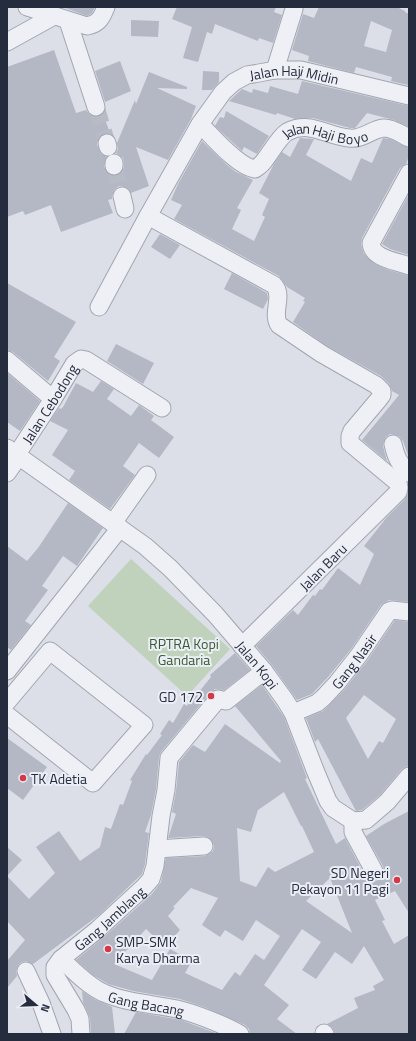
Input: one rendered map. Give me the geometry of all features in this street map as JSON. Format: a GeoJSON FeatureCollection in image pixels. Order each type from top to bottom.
{"type":"FeatureCollection","features":[{"type":"Feature","properties":{"kind":"street"},"geometry":{"type":"LineString","coordinates":[[27,7],[87,26],[92,26],[100,20],[106,7]]}},
{"type":"Feature","properties":{"kind":"street"},"geometry":{"type":"LineString","coordinates":[[275,70],[294,9]]}},
{"type":"Feature","properties":{"kind":"street"},"geometry":{"type":"LineString","coordinates":[[7,42],[61,19]]}},
{"type":"Feature","properties":{"kind":"street"},"geometry":{"type":"LineString","coordinates":[[61,19],[96,106]]}},
{"type":"Feature","properties":{"kind":"street","name":"Jalan Haji Midin"},"geometry":{"type":"LineString","coordinates":[[98,307],[200,124],[224,92],[234,82],[247,75],[275,70],[301,70],[408,93]]}},
{"type":"Feature","properties":{"kind":"street","name":"Jalan Haji Boyo"},"geometry":{"type":"LineString","coordinates":[[200,124],[238,161],[249,168],[255,169],[263,163],[285,133],[298,128],[314,128],[350,139],[362,137],[384,128],[398,132],[409,138]]}},
{"type":"Feature","properties":{"kind":"street"},"geometry":{"type":"LineString","coordinates":[[409,173],[371,243],[374,252],[380,256],[409,266]]}},
{"type":"Feature","properties":{"kind":"street"},"geometry":{"type":"LineString","coordinates":[[148,216],[274,285],[278,292],[276,321],[279,325],[322,354],[380,388],[382,395],[352,431],[349,440],[350,443],[396,481],[404,479],[403,468],[396,458],[393,444]]}},
{"type":"Feature","properties":{"kind":"street"},"geometry":{"type":"LineString","coordinates":[[7,360],[53,399]]}},
{"type":"Feature","properties":{"kind":"street","name":"Jalan Cebodong"},"geometry":{"type":"LineString","coordinates":[[7,472],[14,453],[53,399],[74,364],[81,360],[86,360],[162,408]]}},
{"type":"Feature","properties":{"kind":"street","name":"Jalan Kopi"},"geometry":{"type":"LineString","coordinates":[[14,453],[145,546],[170,568],[215,614],[242,646],[258,676],[293,713],[314,770],[328,801],[333,808],[353,821]]}},
{"type":"Feature","properties":{"kind":"street"},"geometry":{"type":"LineString","coordinates":[[7,671],[117,526],[147,475]]}},
{"type":"Feature","properties":{"kind":"street","name":"Jalan Baru"},"geometry":{"type":"LineString","coordinates":[[242,646],[396,494],[404,479]]}},
{"type":"Feature","properties":{"kind":"street","name":"Gang Nasir"},"geometry":{"type":"LineString","coordinates":[[293,713],[318,703],[328,693],[359,655],[389,611],[409,612]]}},
{"type":"Feature","properties":{"kind":"street"},"geometry":{"type":"LineString","coordinates":[[7,702],[50,651],[144,725],[93,783],[7,715]]}},
{"type":"Feature","properties":{"kind":"street","name":"Gang Jamblang"},"geometry":{"type":"LineString","coordinates":[[81,1034],[80,1019],[55,975],[55,967],[61,959],[97,930],[144,887],[150,879],[155,866],[169,758],[218,699],[226,701],[258,676]]}},
{"type":"Feature","properties":{"kind":"street"},"geometry":{"type":"LineString","coordinates":[[374,871],[353,832],[353,821],[358,822],[366,820],[387,802],[409,776]]}},
{"type":"Feature","properties":{"kind":"street"},"geometry":{"type":"LineString","coordinates":[[157,849],[204,846]]}},
{"type":"Feature","properties":{"kind":"street","name":"Gang Bacang"},"geometry":{"type":"LineString","coordinates":[[61,959],[105,994],[139,1003],[179,1010],[240,1034]]}},
{"type":"Feature","properties":{"kind":"street"},"geometry":{"type":"LineString","coordinates":[[26,971],[41,1003],[52,1034]]}},
{"type":"Feature","properties":{"kind":"green space","name":"RPTRA Kopi Gandaria"},"geometry":{"type":"Polygon","coordinates":[[[131,559],[230,649],[187,696],[88,606],[131,559]]]}},
{"type":"Feature","properties":{"kind":"building"},"geometry":{"type":"Polygon","coordinates":[[[63,7],[95,7],[92,13],[87,16],[63,7]]]}},
{"type":"Feature","properties":{"kind":"building"},"geometry":{"type":"Polygon","coordinates":[[[177,7],[276,7],[274,12],[282,15],[273,43],[259,38],[258,41],[215,24],[212,34],[207,32],[198,62],[183,58],[192,27],[172,19],[177,7]]]}},
{"type":"Feature","properties":{"kind":"building"},"geometry":{"type":"Polygon","coordinates":[[[319,7],[397,7],[405,11],[409,14],[408,85],[391,81],[392,77],[356,67],[354,73],[308,61],[309,56],[292,50],[303,14],[314,18],[319,7]],[[371,21],[364,46],[386,52],[392,30],[371,21]]]}},
{"type":"Feature","properties":{"kind":"building"},"geometry":{"type":"Polygon","coordinates":[[[131,20],[159,21],[158,37],[131,36],[131,20]]]}},
{"type":"Feature","properties":{"kind":"building"},"geometry":{"type":"Polygon","coordinates":[[[54,50],[76,113],[86,110],[94,117],[99,117],[103,114],[110,133],[105,133],[100,136],[97,145],[101,154],[107,157],[104,166],[109,175],[119,175],[123,171],[123,158],[116,153],[118,149],[117,143],[135,100],[136,104],[149,72],[187,87],[187,89],[157,88],[196,106],[191,119],[168,160],[136,147],[149,186],[131,193],[129,189],[119,186],[115,189],[112,199],[108,200],[113,213],[61,232],[51,205],[25,215],[23,211],[7,217],[7,67],[54,50]]]}},
{"type":"Feature","properties":{"kind":"building"},"geometry":{"type":"Polygon","coordinates":[[[120,61],[131,91],[105,102],[95,71],[120,61]]]}},
{"type":"Feature","properties":{"kind":"building"},"geometry":{"type":"Polygon","coordinates":[[[203,71],[219,72],[219,82],[212,90],[202,90],[203,71]]]}},
{"type":"Feature","properties":{"kind":"building"},"geometry":{"type":"Polygon","coordinates":[[[302,81],[409,106],[409,127],[394,120],[367,113],[355,128],[350,128],[313,118],[295,119],[277,113],[276,115],[229,101],[242,89],[252,93],[253,89],[268,93],[270,86],[298,94],[302,81]]]}},
{"type":"Feature","properties":{"kind":"building"},"geometry":{"type":"Polygon","coordinates":[[[226,111],[269,136],[257,154],[244,147],[242,151],[215,126],[220,117],[224,118],[226,111]]]}},
{"type":"Feature","properties":{"kind":"building"},"geometry":{"type":"Polygon","coordinates":[[[300,138],[314,139],[306,155],[351,181],[361,158],[372,163],[383,138],[390,139],[409,148],[409,156],[406,164],[400,168],[362,238],[361,245],[364,254],[375,264],[409,276],[409,458],[403,441],[396,435],[390,434],[384,441],[383,446],[387,461],[362,440],[399,395],[392,391],[389,384],[381,376],[327,346],[293,322],[305,302],[303,301],[305,298],[287,287],[279,276],[174,219],[182,205],[171,200],[178,184],[202,141],[236,172],[253,180],[237,208],[241,210],[232,229],[254,241],[265,217],[262,215],[269,199],[259,193],[282,152],[290,157],[300,138]]]}},
{"type":"Feature","properties":{"kind":"building"},"geometry":{"type":"Polygon","coordinates":[[[409,194],[409,255],[390,249],[382,244],[409,194]]]}},
{"type":"Feature","properties":{"kind":"building"},"geometry":{"type":"Polygon","coordinates":[[[160,234],[180,245],[170,259],[151,247],[160,234]]]}},
{"type":"Feature","properties":{"kind":"building"},"geometry":{"type":"Polygon","coordinates":[[[232,273],[267,293],[268,299],[263,309],[224,289],[232,273]]]}},
{"type":"Feature","properties":{"kind":"building"},"geometry":{"type":"Polygon","coordinates":[[[7,283],[76,322],[54,357],[60,361],[48,381],[13,352],[7,350],[7,283]]]}},
{"type":"Feature","properties":{"kind":"building"},"geometry":{"type":"Polygon","coordinates":[[[116,344],[154,363],[143,384],[107,361],[116,344]]]}},
{"type":"Feature","properties":{"kind":"building"},"geometry":{"type":"Polygon","coordinates":[[[7,373],[40,401],[20,431],[7,422],[7,373]]]}},
{"type":"Feature","properties":{"kind":"building"},"geometry":{"type":"Polygon","coordinates":[[[101,381],[114,389],[107,399],[131,416],[139,405],[154,416],[151,420],[174,437],[159,458],[139,443],[123,466],[135,475],[110,509],[69,480],[75,471],[52,455],[68,430],[50,421],[59,408],[61,409],[63,407],[76,383],[93,392],[101,381]]]}},
{"type":"Feature","properties":{"kind":"building"},"geometry":{"type":"Polygon","coordinates":[[[409,490],[409,602],[389,600],[381,605],[351,649],[329,676],[312,694],[297,700],[272,665],[256,646],[293,610],[298,615],[313,595],[315,596],[320,589],[322,590],[338,568],[360,585],[374,554],[364,546],[387,517],[405,499],[409,490]]]}},
{"type":"Feature","properties":{"kind":"building"},"geometry":{"type":"Polygon","coordinates":[[[68,503],[103,528],[77,566],[63,556],[42,586],[48,590],[25,621],[31,625],[11,650],[7,647],[7,546],[27,561],[38,548],[68,503]]]}},
{"type":"Feature","properties":{"kind":"building"},"geometry":{"type":"Polygon","coordinates":[[[395,620],[409,622],[409,766],[401,770],[380,795],[362,810],[356,811],[318,739],[315,742],[306,718],[323,711],[344,690],[367,661],[395,620]],[[364,695],[346,718],[368,759],[379,741],[383,743],[396,719],[364,695]]]}},
{"type":"Feature","properties":{"kind":"building"},"geometry":{"type":"Polygon","coordinates":[[[235,653],[250,670],[224,690],[215,689],[210,693],[161,752],[151,815],[145,832],[149,833],[145,864],[142,874],[99,915],[33,964],[26,961],[18,965],[16,971],[17,976],[7,988],[7,961],[25,940],[7,921],[7,876],[29,899],[55,873],[36,847],[59,831],[80,861],[100,847],[105,827],[111,829],[120,804],[123,805],[132,781],[130,780],[146,754],[147,755],[162,735],[160,734],[169,720],[173,723],[184,704],[187,706],[196,692],[198,693],[211,677],[210,675],[235,653]]]}},
{"type":"Feature","properties":{"kind":"building"},"geometry":{"type":"Polygon","coordinates":[[[262,685],[284,717],[307,778],[305,779],[336,844],[345,838],[365,876],[369,880],[379,880],[383,876],[384,871],[383,866],[366,836],[384,824],[409,811],[409,913],[395,891],[375,900],[385,920],[382,921],[394,944],[409,935],[409,1034],[335,1034],[332,1027],[327,1024],[358,1008],[354,998],[375,990],[373,986],[384,980],[364,946],[352,964],[335,952],[316,979],[302,970],[321,942],[302,929],[264,985],[289,1005],[277,1019],[297,1034],[250,1034],[249,1029],[245,1025],[204,1007],[180,999],[133,991],[108,984],[93,975],[76,960],[152,894],[161,882],[166,858],[205,856],[213,851],[214,846],[208,837],[168,838],[176,814],[172,812],[179,762],[193,745],[205,752],[225,724],[280,763],[281,761],[235,706],[262,685]],[[284,792],[258,810],[251,832],[237,828],[240,881],[256,887],[268,867],[275,872],[314,852],[284,792]],[[330,878],[306,901],[352,933],[330,878]],[[191,888],[173,907],[175,908],[168,916],[180,930],[165,947],[146,929],[114,964],[152,980],[170,949],[192,961],[185,973],[222,990],[235,972],[240,976],[255,954],[264,960],[280,936],[256,920],[243,941],[225,930],[220,937],[202,925],[218,898],[191,888]]]}},
{"type":"Feature","properties":{"kind":"building","name":"TK Adetia"},"geometry":{"type":"Polygon","coordinates":[[[7,738],[47,767],[23,800],[7,788],[7,738]]]}},
{"type":"Feature","properties":{"kind":"building"},"geometry":{"type":"Polygon","coordinates":[[[7,847],[22,860],[7,876],[7,847]]]}},
{"type":"Feature","properties":{"kind":"building"},"geometry":{"type":"Polygon","coordinates":[[[82,991],[94,999],[112,1007],[115,1034],[91,1034],[90,1018],[83,1002],[82,991]]]}},
{"type":"Feature","properties":{"kind":"building"},"geometry":{"type":"Polygon","coordinates":[[[136,1012],[181,1020],[218,1034],[124,1034],[136,1012]]]}},
{"type":"Feature","properties":{"kind":"tunnel"},"geometry":{"type":"LineString","coordinates":[[96,107],[107,143]]}},
{"type":"Feature","properties":{"kind":"tunnel"},"geometry":{"type":"LineString","coordinates":[[114,166],[122,196]]}},
{"type":"Feature","properties":{"kind":"place","name":"GD 172"},"geometry":{"type":"Point","coordinates":[211,696]}},
{"type":"Feature","properties":{"kind":"place","name":"TK Adetia"},"geometry":{"type":"Point","coordinates":[23,778]}},
{"type":"Feature","properties":{"kind":"place","name":"SD Negeri Pekayon 11 Pagi"},"geometry":{"type":"Point","coordinates":[397,880]}},
{"type":"Feature","properties":{"kind":"place","name":"SMP-SMK Karya Dharma"},"geometry":{"type":"Point","coordinates":[108,949]}}]}
